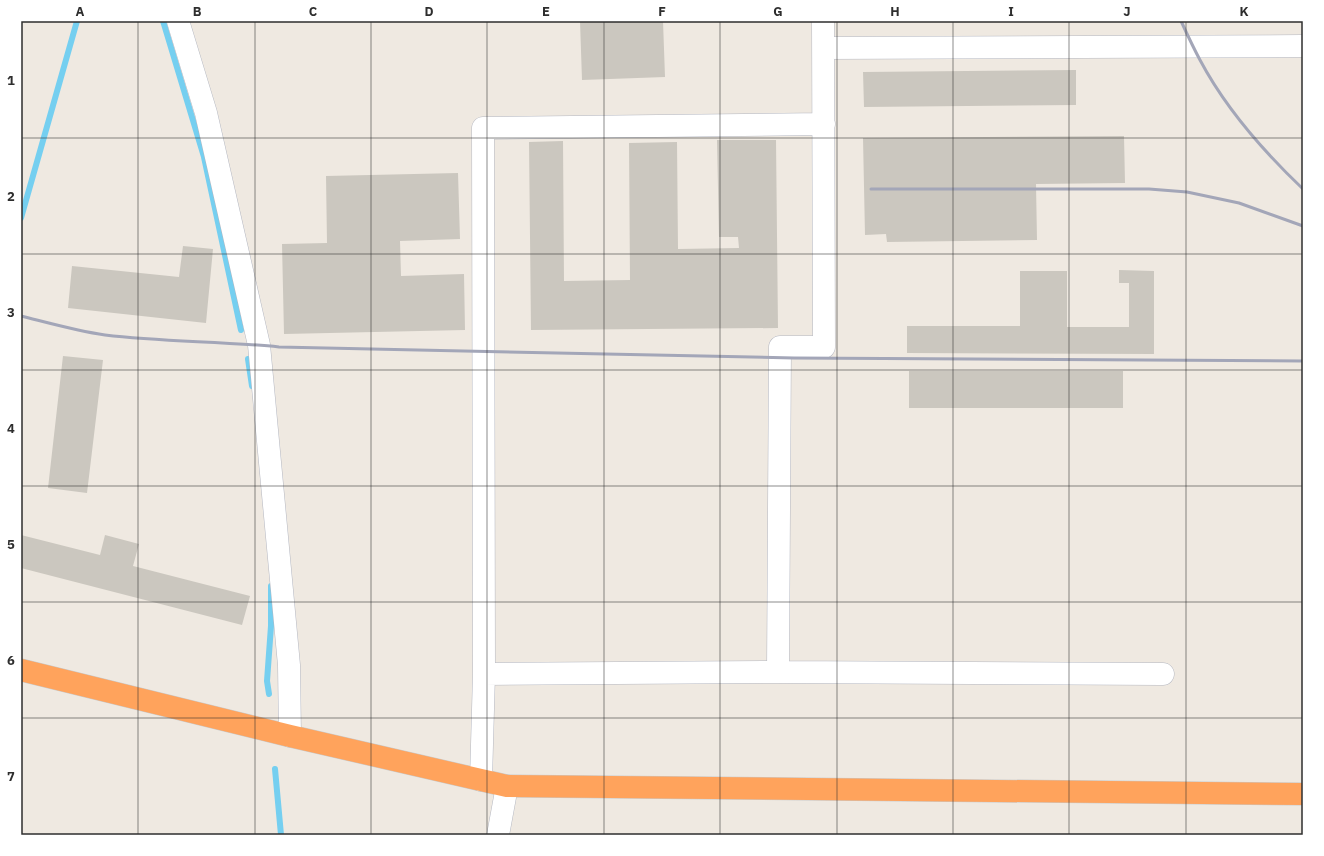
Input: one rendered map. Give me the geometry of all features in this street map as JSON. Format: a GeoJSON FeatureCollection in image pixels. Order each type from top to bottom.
{"type":"FeatureCollection","features":[{"type":"Feature","properties":{"kind":"highway"},"geometry":{"type":"LineString","coordinates":[[21,670],[290,736],[507,786],[1303,794]]}},
{"type":"Feature","properties":{"kind":"street"},"geometry":{"type":"LineString","coordinates":[[178,21],[206,113],[259,345],[288,665],[290,736]]}},
{"type":"Feature","properties":{"kind":"street"},"geometry":{"type":"LineString","coordinates":[[778,672],[780,347],[824,347],[823,21]]}},
{"type":"Feature","properties":{"kind":"street"},"geometry":{"type":"LineString","coordinates":[[824,48],[1303,46]]}},
{"type":"Feature","properties":{"kind":"street"},"geometry":{"type":"LineString","coordinates":[[481,780],[484,674],[483,128],[824,124]]}},
{"type":"Feature","properties":{"kind":"street"},"geometry":{"type":"LineString","coordinates":[[484,674],[778,672],[1163,674]]}},
{"type":"Feature","properties":{"kind":"street"},"geometry":{"type":"LineString","coordinates":[[498,835],[507,786]]}},
{"type":"Feature","properties":{"kind":"building"},"geometry":{"type":"Polygon","coordinates":[[[580,21],[663,21],[665,77],[582,80],[580,21]]]}},
{"type":"Feature","properties":{"kind":"building"},"geometry":{"type":"Polygon","coordinates":[[[1076,70],[1076,105],[864,107],[863,72],[1076,70]]]}},
{"type":"Feature","properties":{"kind":"building"},"geometry":{"type":"Polygon","coordinates":[[[1124,136],[1125,183],[1036,184],[1037,240],[887,242],[886,234],[865,235],[863,138],[1124,136]]]}},
{"type":"Feature","properties":{"kind":"building"},"geometry":{"type":"Polygon","coordinates":[[[717,140],[776,140],[778,328],[531,330],[529,142],[563,141],[564,281],[630,280],[629,143],[677,142],[678,249],[739,248],[738,237],[719,237],[717,140]]]}},
{"type":"Feature","properties":{"kind":"building"},"geometry":{"type":"Polygon","coordinates":[[[458,173],[460,239],[400,241],[401,276],[464,274],[465,330],[284,334],[282,244],[327,243],[326,176],[458,173]]]}},
{"type":"Feature","properties":{"kind":"building"},"geometry":{"type":"Polygon","coordinates":[[[183,246],[213,249],[206,323],[68,308],[72,266],[179,277],[183,246]]]}},
{"type":"Feature","properties":{"kind":"building"},"geometry":{"type":"Polygon","coordinates":[[[1119,270],[1154,271],[1154,354],[907,353],[907,326],[1020,326],[1020,271],[1067,271],[1067,327],[1129,327],[1129,283],[1119,283],[1119,270]]]}},
{"type":"Feature","properties":{"kind":"building"},"geometry":{"type":"Polygon","coordinates":[[[63,356],[103,360],[87,493],[48,488],[63,356]]]}},
{"type":"Feature","properties":{"kind":"building"},"geometry":{"type":"Polygon","coordinates":[[[909,371],[1123,371],[1123,408],[909,408],[909,371]]]}},
{"type":"Feature","properties":{"kind":"building"},"geometry":{"type":"Polygon","coordinates":[[[21,535],[100,555],[105,535],[139,544],[133,566],[250,596],[242,625],[21,568],[21,535]]]}},
{"type":"Feature","properties":{"kind":"waterway"},"geometry":{"type":"LineString","coordinates":[[21,218],[77,21]]}},
{"type":"Feature","properties":{"kind":"waterway"},"geometry":{"type":"LineString","coordinates":[[163,21],[204,157],[241,330]]}},
{"type":"Feature","properties":{"kind":"waterway"},"geometry":{"type":"LineString","coordinates":[[248,359],[252,386]]}},
{"type":"Feature","properties":{"kind":"waterway"},"geometry":{"type":"LineString","coordinates":[[269,694],[267,681],[271,626],[271,586]]}},
{"type":"Feature","properties":{"kind":"waterway"},"geometry":{"type":"LineString","coordinates":[[275,769],[281,835]]}},
{"type":"Feature","properties":{"kind":"railway"},"geometry":{"type":"LineString","coordinates":[[1181,21],[1210,78],[1233,112],[1274,160],[1303,189]]}},
{"type":"Feature","properties":{"kind":"railway"},"geometry":{"type":"LineString","coordinates":[[871,189],[1149,189],[1187,192],[1239,203],[1303,226]]}},
{"type":"Feature","properties":{"kind":"railway"},"geometry":{"type":"LineString","coordinates":[[21,316],[105,335],[279,347],[794,358],[1303,361]]}}]}
